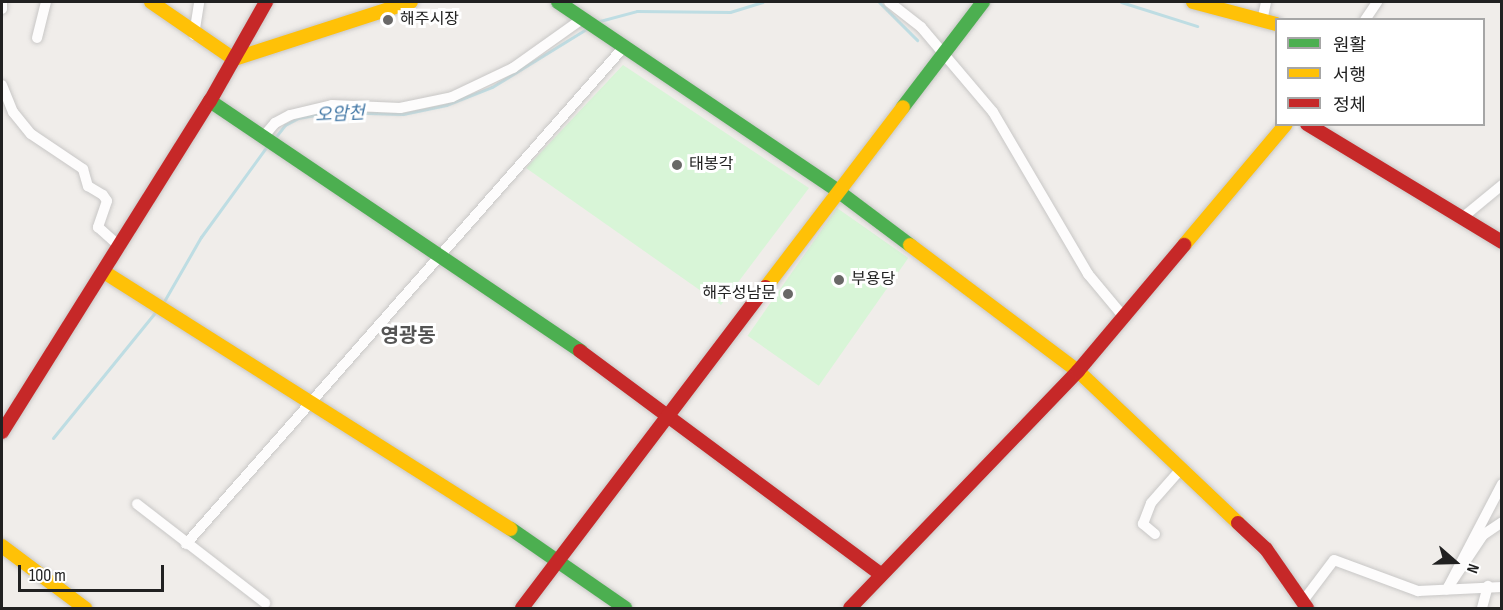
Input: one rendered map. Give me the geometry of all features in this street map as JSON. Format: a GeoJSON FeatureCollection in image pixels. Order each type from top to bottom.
{"type":"FeatureCollection","features":[{"type":"Feature","properties":{"kind":"main road"},"geometry":{"type":"LineString","coordinates":[[151,2],[164,7],[194,35],[234,59],[411,2]]}},
{"type":"Feature","properties":{"kind":"main road"},"geometry":{"type":"LineString","coordinates":[[2,432],[210,101],[266,2]]}},
{"type":"Feature","properties":{"kind":"main road"},"geometry":{"type":"LineString","coordinates":[[558,2],[599,32],[838,191],[1078,371],[1266,549],[1302,606]]}},
{"type":"Feature","properties":{"kind":"main road"},"geometry":{"type":"LineString","coordinates":[[522,609],[983,2]]}},
{"type":"Feature","properties":{"kind":"main road"},"geometry":{"type":"LineString","coordinates":[[1193,2],[1275,24]]}},
{"type":"Feature","properties":{"kind":"main road"},"geometry":{"type":"LineString","coordinates":[[210,101],[441,256],[880,574]]}},
{"type":"Feature","properties":{"kind":"main road"},"geometry":{"type":"LineString","coordinates":[[850,609],[880,574],[1078,371],[1284,126]]}},
{"type":"Feature","properties":{"kind":"main road"},"geometry":{"type":"LineString","coordinates":[[1310,126],[1502,242]]}},
{"type":"Feature","properties":{"kind":"main road"},"geometry":{"type":"LineString","coordinates":[[104,272],[559,560],[626,609]]}},
{"type":"Feature","properties":{"kind":"main road"},"geometry":{"type":"LineString","coordinates":[[2,546],[85,609]]}},
{"type":"Feature","properties":{"kind":"street"},"geometry":{"type":"LineString","coordinates":[[2,2],[2,9]]}},
{"type":"Feature","properties":{"kind":"street"},"geometry":{"type":"LineString","coordinates":[[37,38],[46,2]]}},
{"type":"Feature","properties":{"kind":"street"},"geometry":{"type":"LineString","coordinates":[[194,35],[199,2]]}},
{"type":"Feature","properties":{"kind":"street"},"geometry":{"type":"LineString","coordinates":[[889,2],[921,27],[1005,130],[1088,274],[1123,316]]}},
{"type":"Feature","properties":{"kind":"street"},"geometry":{"type":"LineString","coordinates":[[1262,21],[1266,2]]}},
{"type":"Feature","properties":{"kind":"street"},"geometry":{"type":"LineString","coordinates":[[1366,18],[1377,2]]}},
{"type":"Feature","properties":{"kind":"street"},"geometry":{"type":"LineString","coordinates":[[264,136],[275,123],[290,115],[332,105],[400,108],[452,97],[513,68],[582,19]]}},
{"type":"Feature","properties":{"kind":"street"},"geometry":{"type":"LineString","coordinates":[[186,544],[308,402],[441,256],[623,48]]}},
{"type":"Feature","properties":{"kind":"street"},"geometry":{"type":"LineString","coordinates":[[2,85],[13,112],[31,134],[83,168],[88,186],[103,195],[106,201],[98,227],[120,247]]}},
{"type":"Feature","properties":{"kind":"street"},"geometry":{"type":"LineString","coordinates":[[1462,218],[1502,185]]}},
{"type":"Feature","properties":{"kind":"street"},"geometry":{"type":"LineString","coordinates":[[1155,534],[1143,524],[1151,503],[1181,469]]}},
{"type":"Feature","properties":{"kind":"street"},"geometry":{"type":"LineString","coordinates":[[1448,589],[1502,484]]}},
{"type":"Feature","properties":{"kind":"street"},"geometry":{"type":"LineString","coordinates":[[137,504],[265,603]]}},
{"type":"Feature","properties":{"kind":"street"},"geometry":{"type":"LineString","coordinates":[[1448,589],[1483,536],[1502,522]]}},
{"type":"Feature","properties":{"kind":"street"},"geometry":{"type":"LineString","coordinates":[[1302,606],[1334,560],[1418,591],[1502,587]]}},
{"type":"Feature","properties":{"kind":"street"},"geometry":{"type":"LineString","coordinates":[[1482,609],[1488,586]]}},
{"type":"Feature","properties":{"kind":"green space"},"geometry":{"type":"Polygon","coordinates":[[[623,65],[809,188],[721,305],[526,168],[623,65]]]}},
{"type":"Feature","properties":{"kind":"green space"},"geometry":{"type":"Polygon","coordinates":[[[837,208],[908,258],[819,386],[748,336],[837,208]]]}},
{"type":"Feature","properties":{"kind":"waterway","name":"오암천"},"geometry":{"type":"LineString","coordinates":[[596,22],[637,11],[730,12],[762,2]]}},
{"type":"Feature","properties":{"kind":"waterway"},"geometry":{"type":"LineString","coordinates":[[879,2],[917,40]]}},
{"type":"Feature","properties":{"kind":"waterway"},"geometry":{"type":"LineString","coordinates":[[1121,2],[1197,26]]}},
{"type":"Feature","properties":{"kind":"waterway","name":"오암천"},"geometry":{"type":"LineString","coordinates":[[274,139],[285,125],[298,118],[333,112],[403,114],[446,105],[492,87],[588,28]]}},
{"type":"Feature","properties":{"kind":"waterway","name":"오암천"},"geometry":{"type":"LineString","coordinates":[[163,303],[201,237],[267,146]]}},
{"type":"Feature","properties":{"kind":"waterway","name":"오암천"},"geometry":{"type":"LineString","coordinates":[[53,438],[157,310]]}},
{"type":"Feature","properties":{"kind":"traffic: fast"},"geometry":{"type":"LineString","coordinates":[[558,2],[838,191],[910,245]]}},
{"type":"Feature","properties":{"kind":"traffic: fast"},"geometry":{"type":"LineString","coordinates":[[903,107],[983,2]]}},
{"type":"Feature","properties":{"kind":"traffic: fast"},"geometry":{"type":"LineString","coordinates":[[210,101],[580,351]]}},
{"type":"Feature","properties":{"kind":"traffic: fast"},"geometry":{"type":"LineString","coordinates":[[511,529],[625,608]]}},
{"type":"Feature","properties":{"kind":"traffic: slow"},"geometry":{"type":"LineString","coordinates":[[151,2],[234,59],[411,2]]}},
{"type":"Feature","properties":{"kind":"traffic: slow"},"geometry":{"type":"LineString","coordinates":[[1193,2],[1275,24]]}},
{"type":"Feature","properties":{"kind":"traffic: slow"},"geometry":{"type":"LineString","coordinates":[[766,287],[903,107]]}},
{"type":"Feature","properties":{"kind":"traffic: slow"},"geometry":{"type":"LineString","coordinates":[[1184,245],[1284,126]]}},
{"type":"Feature","properties":{"kind":"traffic: slow"},"geometry":{"type":"LineString","coordinates":[[910,245],[1078,371],[1238,523]]}},
{"type":"Feature","properties":{"kind":"traffic: slow"},"geometry":{"type":"LineString","coordinates":[[104,272],[511,529]]}},
{"type":"Feature","properties":{"kind":"traffic: slow"},"geometry":{"type":"LineString","coordinates":[[2,546],[85,608]]}},
{"type":"Feature","properties":{"kind":"traffic: jam"},"geometry":{"type":"LineString","coordinates":[[2,432],[210,101],[266,2]]}},
{"type":"Feature","properties":{"kind":"traffic: jam"},"geometry":{"type":"LineString","coordinates":[[1310,126],[1502,242]]}},
{"type":"Feature","properties":{"kind":"traffic: jam"},"geometry":{"type":"LineString","coordinates":[[850,608],[1078,371],[1184,245]]}},
{"type":"Feature","properties":{"kind":"traffic: jam"},"geometry":{"type":"LineString","coordinates":[[522,608],[766,287]]}},
{"type":"Feature","properties":{"kind":"traffic: jam"},"geometry":{"type":"LineString","coordinates":[[580,351],[880,574]]}},
{"type":"Feature","properties":{"kind":"traffic: jam"},"geometry":{"type":"LineString","coordinates":[[1238,523],[1266,549],[1307,608]]}},
{"type":"Feature","properties":{"kind":"place","name":"해주시장"},"geometry":{"type":"Point","coordinates":[388,20]}},
{"type":"Feature","properties":{"kind":"place","name":"태봉각"},"geometry":{"type":"Point","coordinates":[677,165]}},
{"type":"Feature","properties":{"kind":"place","name":"부용당"},"geometry":{"type":"Point","coordinates":[839,280]}},
{"type":"Feature","properties":{"kind":"place","name":"해주성남문"},"geometry":{"type":"Point","coordinates":[788,294]}},
{"type":"Feature","properties":{"kind":"district","name":"영광동"},"geometry":{"type":"Point","coordinates":[408,336]}}]}
